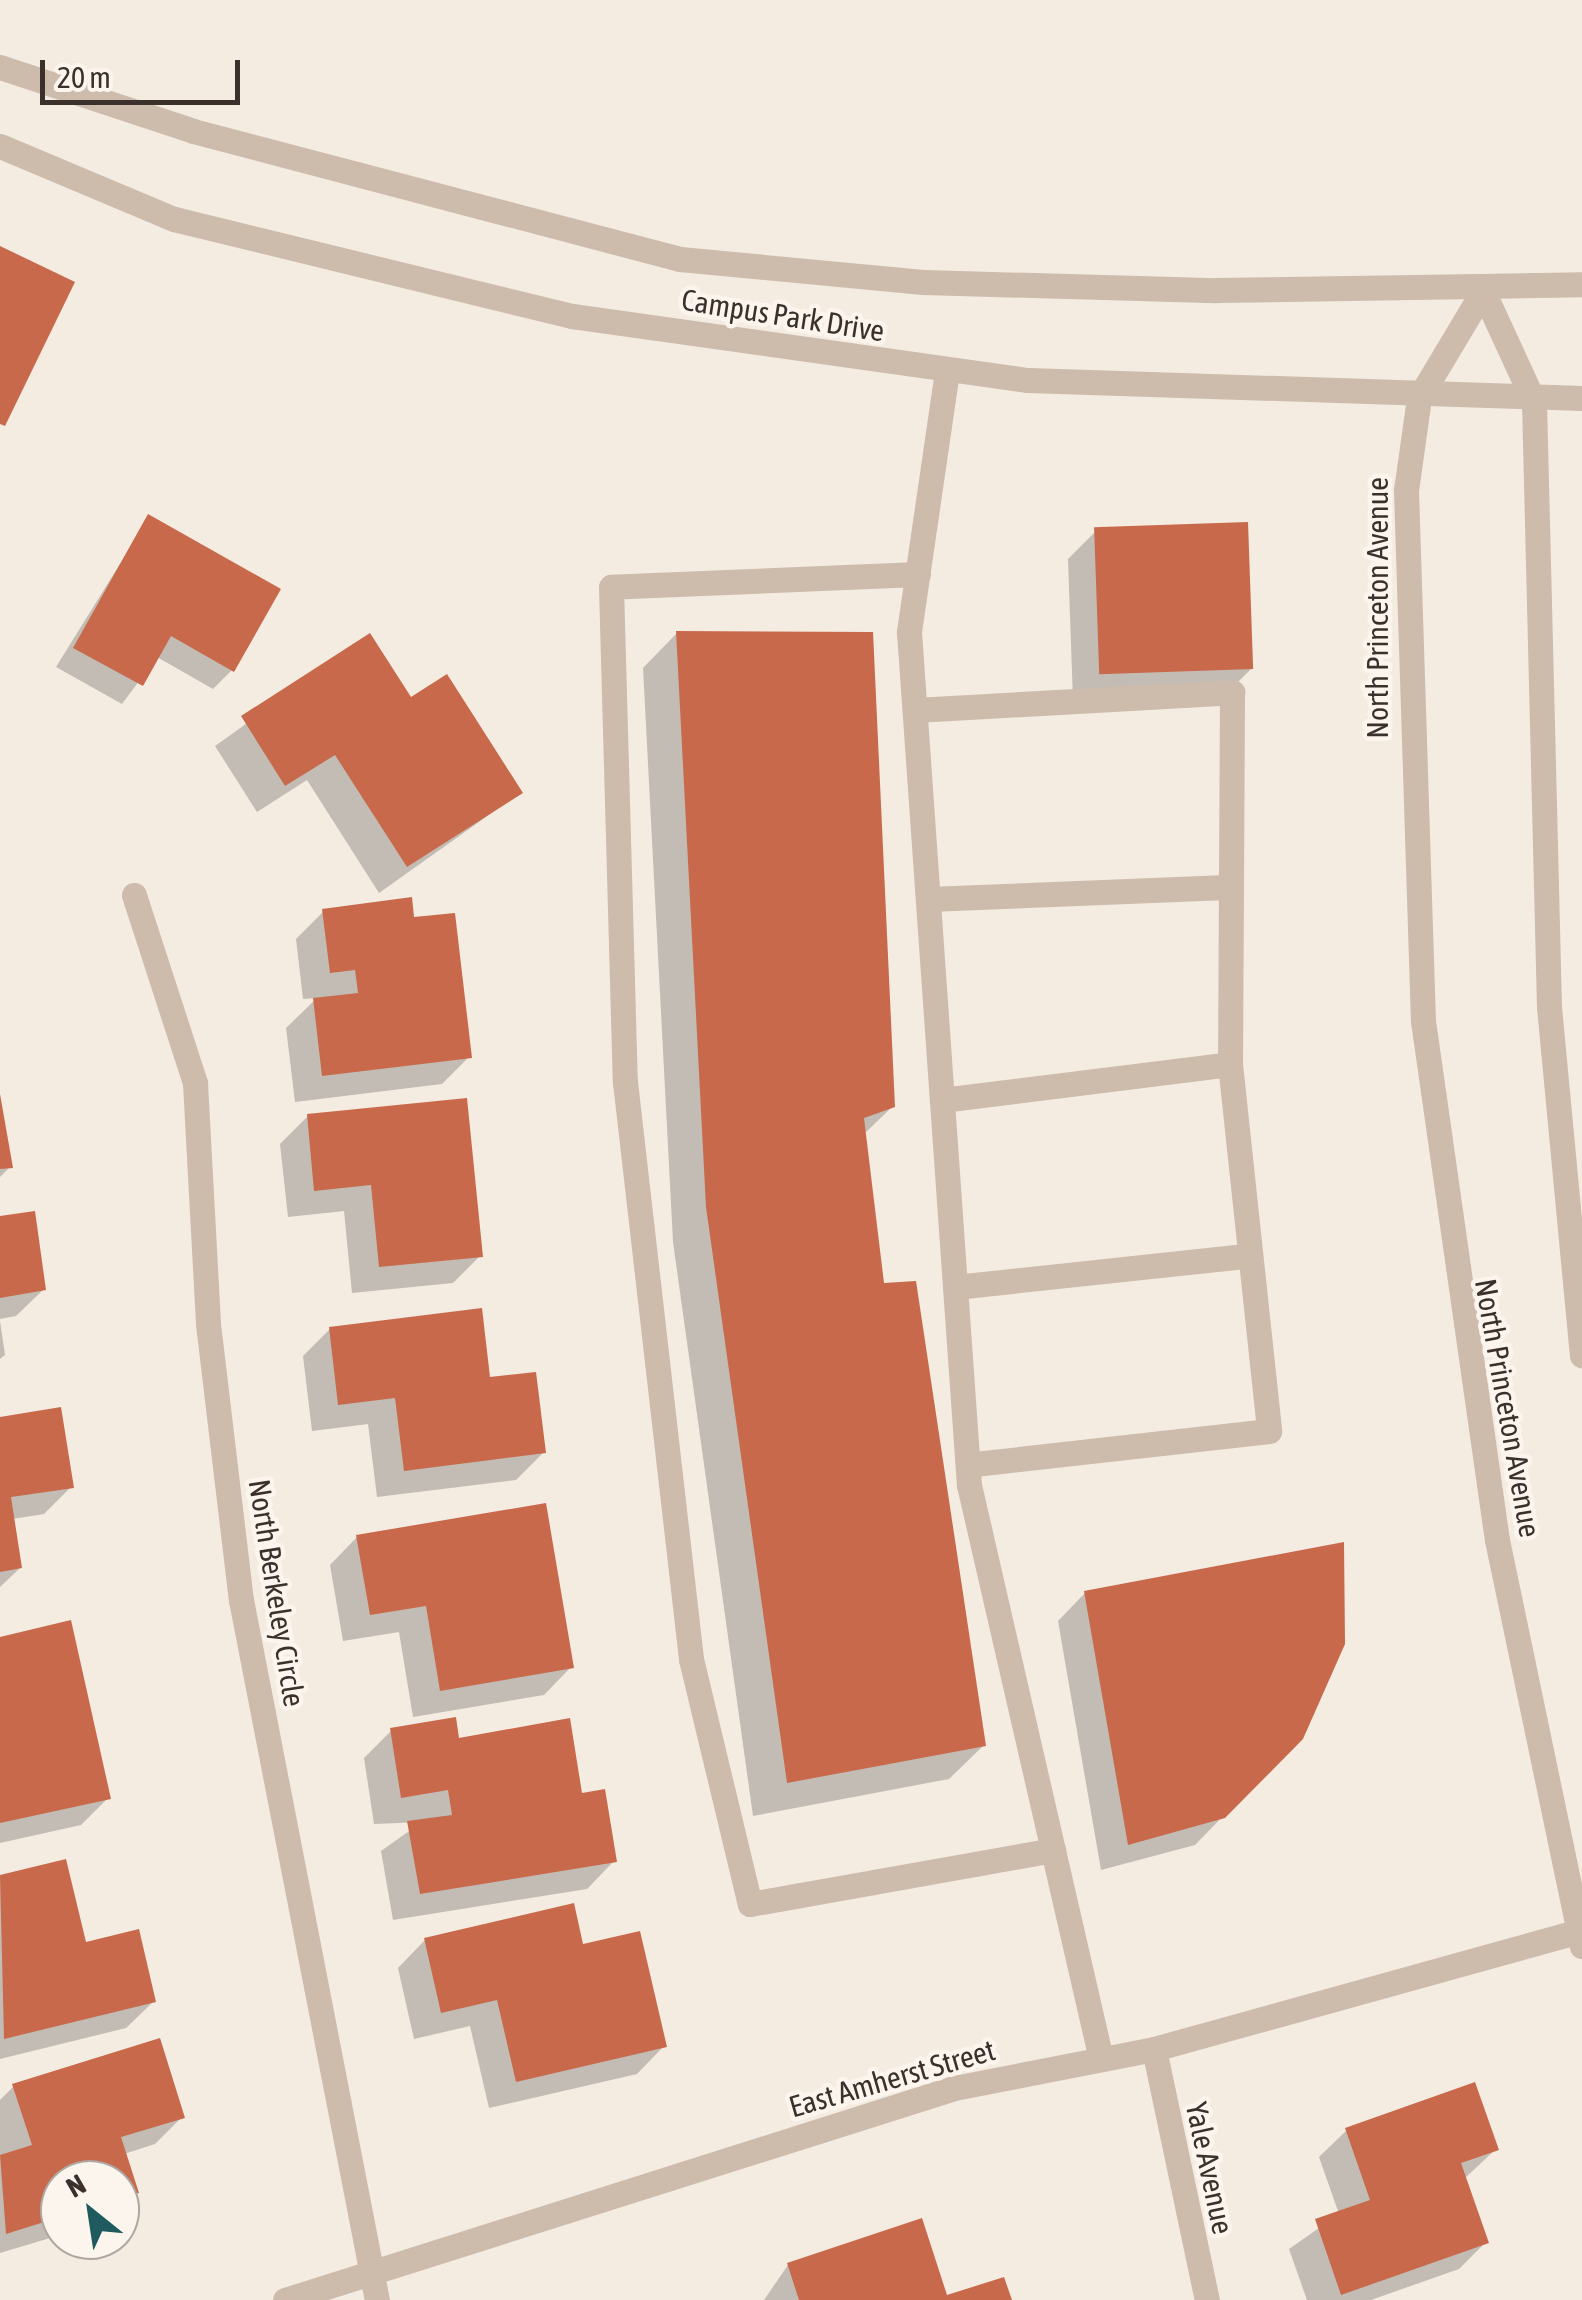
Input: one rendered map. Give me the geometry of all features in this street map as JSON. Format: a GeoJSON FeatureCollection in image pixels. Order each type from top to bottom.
{"type":"FeatureCollection","features":[{"type":"Feature","properties":{"kind":"street","name":"Campus Park Drive"},"geometry":{"type":"LineString","coordinates":[[0,67],[193,132],[680,259],[923,282],[1482,291],[1582,284]]}},
{"type":"Feature","properties":{"kind":"street","name":"Campus Park Drive"},"geometry":{"type":"LineString","coordinates":[[0,146],[174,218],[328,262],[572,316],[947,371],[1418,398],[1534,402],[1582,398]]}},
{"type":"Feature","properties":{"kind":"street","name":"North Princeton Avenue"},"geometry":{"type":"LineString","coordinates":[[1482,291],[1418,398],[1406,490],[1423,1021],[1496,1540],[1581,1936]]}},
{"type":"Feature","properties":{"kind":"street"},"geometry":{"type":"LineString","coordinates":[[1482,291],[1534,402],[1549,1007],[1582,1355]]}},
{"type":"Feature","properties":{"kind":"street"},"geometry":{"type":"LineString","coordinates":[[947,371],[909,632],[968,1464],[1101,2059]]}},
{"type":"Feature","properties":{"kind":"street"},"geometry":{"type":"LineString","coordinates":[[918,574],[611,587],[625,1082],[691,1659],[750,1904],[1053,1850]]}},
{"type":"Feature","properties":{"kind":"street"},"geometry":{"type":"LineString","coordinates":[[915,710],[1232,692],[1227,887],[1230,1064],[1247,1256],[1270,1430],[968,1464]]}},
{"type":"Feature","properties":{"kind":"street"},"geometry":{"type":"LineString","coordinates":[[928,899],[1227,887]]}},
{"type":"Feature","properties":{"kind":"street","name":"North Berkeley Circle"},"geometry":{"type":"LineString","coordinates":[[134,895],[195,1083],[208,1324],[241,1600],[374,2288]]}},
{"type":"Feature","properties":{"kind":"street"},"geometry":{"type":"LineString","coordinates":[[942,1100],[1230,1064]]}},
{"type":"Feature","properties":{"kind":"street"},"geometry":{"type":"LineString","coordinates":[[955,1287],[1247,1256]]}},
{"type":"Feature","properties":{"kind":"street","name":"East Amherst Street"},"geometry":{"type":"LineString","coordinates":[[285,2300],[374,2288],[954,2088],[1154,2049],[1581,1936]]}},
{"type":"Feature","properties":{"kind":"street","name":"Yale Avenue"},"geometry":{"type":"LineString","coordinates":[[1154,2049],[1207,2300]]}},
{"type":"Feature","properties":{"kind":"building"},"geometry":{"type":"Polygon","coordinates":[[[0,246],[75,282],[5,426],[0,424],[0,246]]]}},
{"type":"Feature","properties":{"kind":"building"},"geometry":{"type":"Polygon","coordinates":[[[148,514],[281,589],[234,672],[171,636],[143,686],[73,648],[148,514]]]}},
{"type":"Feature","properties":{"kind":"building"},"geometry":{"type":"Polygon","coordinates":[[[1248,522],[1253,669],[1099,674],[1094,527],[1248,522]]]}},
{"type":"Feature","properties":{"kind":"building"},"geometry":{"type":"Polygon","coordinates":[[[676,631],[873,632],[895,1107],[864,1118],[884,1283],[916,1281],[986,1746],[787,1783],[706,1207],[676,631]]]}},
{"type":"Feature","properties":{"kind":"building"},"geometry":{"type":"Polygon","coordinates":[[[370,633],[411,697],[447,674],[523,793],[407,867],[335,755],[285,786],[241,716],[370,633]]]}},
{"type":"Feature","properties":{"kind":"building"},"geometry":{"type":"Polygon","coordinates":[[[412,897],[414,917],[455,913],[472,1058],[322,1076],[313,998],[358,993],[355,970],[330,973],[322,909],[412,897]]]}},
{"type":"Feature","properties":{"kind":"building"},"geometry":{"type":"Polygon","coordinates":[[[0,1094],[13,1168],[0,1169],[0,1094]]]}},
{"type":"Feature","properties":{"kind":"building"},"geometry":{"type":"Polygon","coordinates":[[[467,1098],[483,1257],[379,1267],[371,1185],[314,1191],[307,1114],[467,1098]]]}},
{"type":"Feature","properties":{"kind":"building"},"geometry":{"type":"Polygon","coordinates":[[[35,1211],[46,1290],[0,1298],[0,1216],[35,1211]]]}},
{"type":"Feature","properties":{"kind":"building"},"geometry":{"type":"Polygon","coordinates":[[[482,1308],[490,1377],[536,1372],[546,1453],[404,1471],[395,1398],[338,1405],[329,1327],[482,1308]]]}},
{"type":"Feature","properties":{"kind":"building"},"geometry":{"type":"Polygon","coordinates":[[[61,1407],[74,1488],[11,1497],[22,1568],[0,1572],[0,1417],[61,1407]]]}},
{"type":"Feature","properties":{"kind":"building"},"geometry":{"type":"Polygon","coordinates":[[[546,1503],[574,1668],[440,1691],[426,1606],[370,1615],[356,1535],[546,1503]]]}},
{"type":"Feature","properties":{"kind":"building"},"geometry":{"type":"Polygon","coordinates":[[[1344,1542],[1345,1644],[1303,1739],[1225,1818],[1128,1845],[1084,1591],[1344,1542]]]}},
{"type":"Feature","properties":{"kind":"building"},"geometry":{"type":"Polygon","coordinates":[[[71,1620],[111,1799],[0,1823],[0,1637],[71,1620]]]}},
{"type":"Feature","properties":{"kind":"building"},"geometry":{"type":"Polygon","coordinates":[[[456,1717],[459,1738],[570,1718],[582,1793],[605,1789],[617,1862],[420,1894],[407,1821],[452,1815],[448,1790],[401,1798],[390,1728],[456,1717]]]}},
{"type":"Feature","properties":{"kind":"building"},"geometry":{"type":"Polygon","coordinates":[[[66,1859],[86,1942],[139,1929],[156,2002],[4,2039],[0,1875],[66,1859]]]}},
{"type":"Feature","properties":{"kind":"building"},"geometry":{"type":"Polygon","coordinates":[[[574,1903],[583,1944],[640,1931],[667,2047],[516,2082],[497,2000],[441,2013],[424,1938],[574,1903]]]}},
{"type":"Feature","properties":{"kind":"building"},"geometry":{"type":"Polygon","coordinates":[[[160,2038],[185,2118],[121,2137],[128,2160],[40,2160],[40,2223],[6,2234],[0,2155],[32,2145],[12,2084],[160,2038]]]}},
{"type":"Feature","properties":{"kind":"building"},"geometry":{"type":"Polygon","coordinates":[[[1475,2082],[1499,2150],[1461,2163],[1489,2243],[1341,2295],[1315,2219],[1370,2200],[1345,2128],[1475,2082]]]}},
{"type":"Feature","properties":{"kind":"building"},"geometry":{"type":"Polygon","coordinates":[[[922,2218],[947,2295],[1004,2277],[1012,2300],[799,2300],[787,2263],[922,2218]]]}}]}
